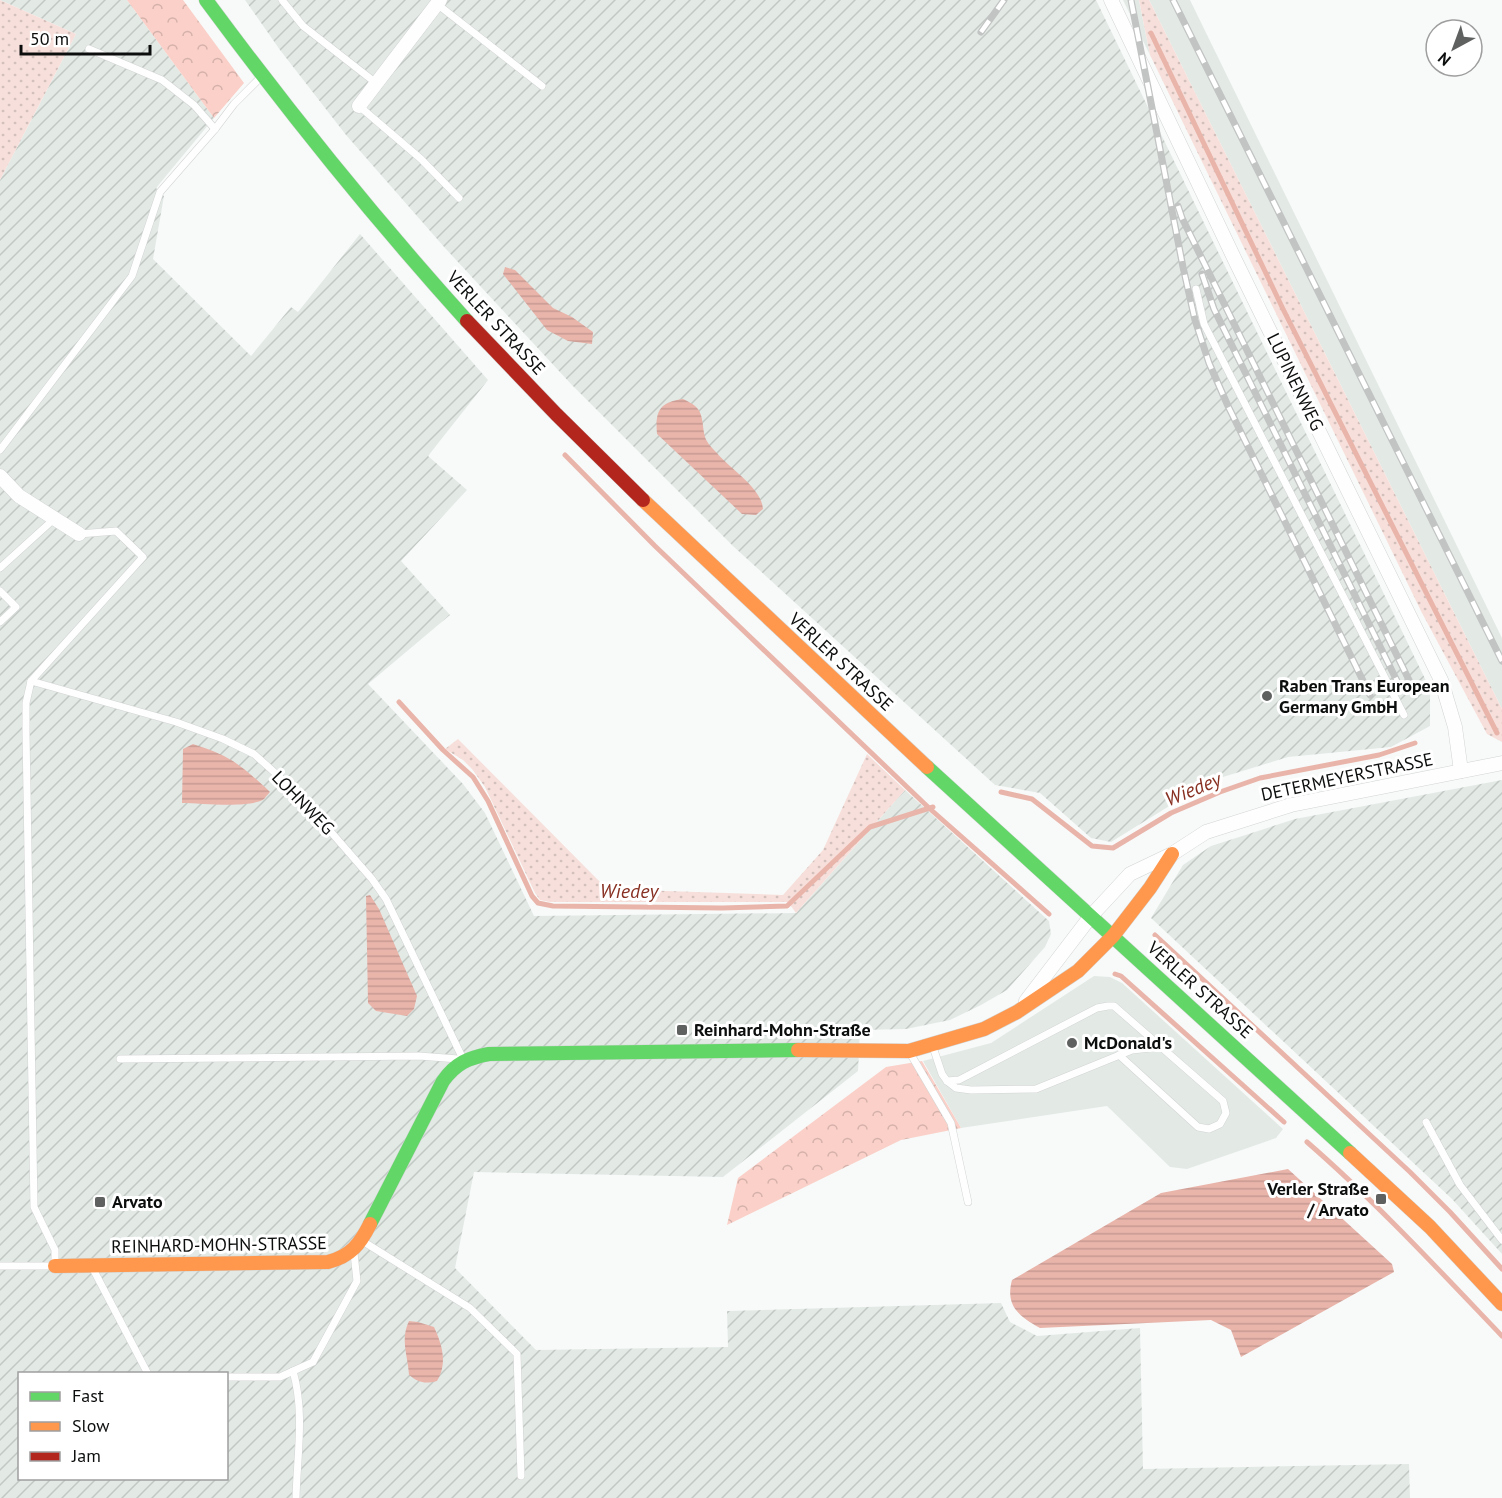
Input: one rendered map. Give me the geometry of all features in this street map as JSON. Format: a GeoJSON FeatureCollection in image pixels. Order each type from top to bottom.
{"type":"FeatureCollection","features":[{"type":"Feature","properties":{"kind":"main road","name":"VERLER STRASSE"},"geometry":{"type":"LineString","coordinates":[[206,0],[326,157],[448,300],[573,432],[718,573],[1430,1227],[1502,1304]]}},
{"type":"Feature","properties":{"kind":"main road","name":"DETERMEYERSTRASSE"},"geometry":{"type":"LineString","coordinates":[[1113,936],[1150,888],[1172,854]]}},
{"type":"Feature","properties":{"kind":"main road"},"geometry":{"type":"LineString","coordinates":[[357,1246],[443,1081],[452,1068],[463,1059],[489,1054],[793,1050],[909,1051],[984,1029],[1017,1012],[1078,971],[1113,936]]}},
{"type":"Feature","properties":{"kind":"main road","name":"REINHARD-MOHN-STRASSE"},"geometry":{"type":"LineString","coordinates":[[55,1266],[328,1262],[342,1259],[357,1246]]}},
{"type":"Feature","properties":{"kind":"street","name":"LUPINENWEG"},"geometry":{"type":"LineString","coordinates":[[1111,0],[1235,260],[1441,680],[1455,727],[1461,771]]}},
{"type":"Feature","properties":{"kind":"street"},"geometry":{"type":"LineString","coordinates":[[359,106],[438,2]]}},
{"type":"Feature","properties":{"kind":"street"},"geometry":{"type":"LineString","coordinates":[[0,476],[19,496],[80,534]]}},
{"type":"Feature","properties":{"kind":"street","name":"DETERMEYERSTRASSE"},"geometry":{"type":"LineString","coordinates":[[1091,916],[1130,874],[1172,854],[1206,832],[1291,805],[1502,763]]}},
{"type":"Feature","properties":{"kind":"street"},"geometry":{"type":"LineString","coordinates":[[1017,1012],[1091,916]]}},
{"type":"Feature","properties":{"kind":"lane"},"geometry":{"type":"LineString","coordinates":[[282,0],[303,26],[376,84]]}},
{"type":"Feature","properties":{"kind":"lane"},"geometry":{"type":"LineString","coordinates":[[438,2],[542,86]]}},
{"type":"Feature","properties":{"kind":"lane"},"geometry":{"type":"LineString","coordinates":[[89,49],[162,80],[194,105],[215,129]]}},
{"type":"Feature","properties":{"kind":"lane"},"geometry":{"type":"LineString","coordinates":[[0,450],[132,276],[160,192],[234,104],[262,76]]}},
{"type":"Feature","properties":{"kind":"lane"},"geometry":{"type":"LineString","coordinates":[[359,106],[421,159],[459,198]]}},
{"type":"Feature","properties":{"kind":"lane"},"geometry":{"type":"LineString","coordinates":[[1196,289],[1204,324],[1404,716]]}},
{"type":"Feature","properties":{"kind":"lane"},"geometry":{"type":"LineString","coordinates":[[0,568],[54,519]]}},
{"type":"Feature","properties":{"kind":"lane"},"geometry":{"type":"LineString","coordinates":[[0,1266],[55,1266],[55,1250],[34,1207],[26,704],[31,681],[143,557],[116,531],[80,534]]}},
{"type":"Feature","properties":{"kind":"lane"},"geometry":{"type":"LineString","coordinates":[[0,591],[16,606],[0,622]]}},
{"type":"Feature","properties":{"kind":"lane","name":"LOHNWEG"},"geometry":{"type":"LineString","coordinates":[[31,681],[176,722],[224,739],[254,754],[331,832],[372,879],[386,899],[463,1059]]}},
{"type":"Feature","properties":{"kind":"lane"},"geometry":{"type":"LineString","coordinates":[[947,1082],[959,1080],[1097,1008],[1114,1006],[1223,1101],[1226,1113],[1220,1124],[1209,1129],[1198,1127],[1119,1055]]}},
{"type":"Feature","properties":{"kind":"lane"},"geometry":{"type":"LineString","coordinates":[[932,1044],[947,1082],[956,1088],[971,1090],[1036,1089],[1131,1050],[1160,1047]]}},
{"type":"Feature","properties":{"kind":"lane"},"geometry":{"type":"LineString","coordinates":[[909,1051],[951,1123],[968,1202]]}},
{"type":"Feature","properties":{"kind":"lane"},"geometry":{"type":"LineString","coordinates":[[120,1059],[429,1056],[463,1059]]}},
{"type":"Feature","properties":{"kind":"lane"},"geometry":{"type":"LineString","coordinates":[[1426,1122],[1460,1185],[1502,1240]]}},
{"type":"Feature","properties":{"kind":"lane"},"geometry":{"type":"LineString","coordinates":[[228,1377],[280,1377],[313,1362],[357,1281],[357,1246],[470,1308],[517,1354],[521,1476]]}},
{"type":"Feature","properties":{"kind":"lane"},"geometry":{"type":"LineString","coordinates":[[91,1266],[147,1372]]}},
{"type":"Feature","properties":{"kind":"lane"},"geometry":{"type":"LineString","coordinates":[[293,1371],[298,1390],[300,1436],[296,1498]]}},
{"type":"Feature","properties":{"kind":"shaded area"},"geometry":{"type":"Polygon","coordinates":[[[0,0],[127,0],[214,118],[156,188],[164,196],[153,259],[251,356],[291,307],[298,312],[360,234],[488,380],[428,456],[467,490],[401,561],[450,615],[368,684],[463,784],[485,813],[534,916],[796,913],[905,790],[1049,921],[1051,934],[1045,947],[1007,990],[981,1005],[950,1020],[906,1029],[860,1030],[858,1071],[723,1177],[474,1172],[455,1268],[536,1350],[728,1347],[727,1311],[1001,1303],[1010,1322],[1037,1336],[1140,1328],[1143,1469],[1409,1464],[1410,1498],[0,1498],[0,180],[76,34],[0,0]]]}},
{"type":"Feature","properties":{"kind":"shaded area"},"geometry":{"type":"Polygon","coordinates":[[[0,0],[76,34],[0,180],[0,0]]]}},
{"type":"Feature","properties":{"kind":"shaded area"},"geometry":{"type":"Polygon","coordinates":[[[245,0],[1096,0],[1430,689],[1430,726],[1391,747],[1288,757],[1210,781],[1111,842],[1091,838],[1040,793],[995,785],[734,547],[571,384],[445,248],[346,135],[280,50],[245,0]]]}},
{"type":"Feature","properties":{"kind":"shaded area"},"geometry":{"type":"Polygon","coordinates":[[[1123,0],[1139,0],[1150,55],[1123,0]]]}},
{"type":"Feature","properties":{"kind":"shaded area"},"geometry":{"type":"Polygon","coordinates":[[[1139,0],[1149,0],[1502,709],[1502,742],[1487,734],[1422,613],[1150,55],[1139,0]]]}},
{"type":"Feature","properties":{"kind":"shaded area"},"geometry":{"type":"Polygon","coordinates":[[[1149,0],[1190,0],[1502,638],[1502,709],[1149,0]]]}},
{"type":"Feature","properties":{"kind":"shaded area"},"geometry":{"type":"Polygon","coordinates":[[[505,267],[515,270],[553,308],[572,317],[593,332],[592,344],[568,341],[547,330],[503,274],[505,267]]]}},
{"type":"Feature","properties":{"kind":"shaded area"},"geometry":{"type":"Polygon","coordinates":[[[683,399],[694,405],[700,412],[705,437],[710,445],[757,494],[763,509],[756,515],[742,514],[657,434],[660,409],[675,400],[683,399]]]}},
{"type":"Feature","properties":{"kind":"shaded area"},"geometry":{"type":"Polygon","coordinates":[[[458,739],[607,889],[783,895],[823,850],[867,754],[905,790],[796,913],[788,902],[550,902],[540,900],[535,893],[485,787],[463,760],[445,749],[458,739]]]}},
{"type":"Feature","properties":{"kind":"shaded area"},"geometry":{"type":"Polygon","coordinates":[[[193,744],[235,762],[270,792],[264,799],[248,804],[182,803],[183,749],[193,744]]]}},
{"type":"Feature","properties":{"kind":"shaded area"},"geometry":{"type":"Polygon","coordinates":[[[1502,780],[1502,1254],[1452,1199],[1151,918],[1183,865],[1211,846],[1295,819],[1502,780]]]}},
{"type":"Feature","properties":{"kind":"shaded area"},"geometry":{"type":"Polygon","coordinates":[[[370,895],[379,909],[417,996],[414,1009],[407,1016],[376,1011],[368,1003],[366,896],[370,895]]]}},
{"type":"Feature","properties":{"kind":"shaded area"},"geometry":{"type":"Polygon","coordinates":[[[1094,976],[1110,977],[1122,983],[1283,1129],[1276,1138],[1187,1169],[1170,1167],[1107,1106],[961,1128],[923,1061],[991,1043],[1094,976]]]}},
{"type":"Feature","properties":{"kind":"shaded area"},"geometry":{"type":"Polygon","coordinates":[[[1288,1169],[1392,1264],[1394,1272],[1241,1357],[1231,1330],[1211,1320],[1040,1328],[1020,1314],[1012,1303],[1010,1289],[1012,1280],[1161,1193],[1288,1169]]]}},
{"type":"Feature","properties":{"kind":"shaded area"},"geometry":{"type":"Polygon","coordinates":[[[409,1321],[434,1327],[443,1354],[442,1368],[437,1381],[422,1382],[409,1375],[405,1335],[409,1321]]]}},
{"type":"Feature","properties":{"kind":"green space"},"geometry":{"type":"Polygon","coordinates":[[[127,0],[183,0],[244,83],[214,118],[127,0]]]}},
{"type":"Feature","properties":{"kind":"green space"},"geometry":{"type":"Polygon","coordinates":[[[922,1061],[961,1128],[901,1140],[727,1225],[738,1178],[886,1067],[922,1061]]]}},
{"type":"Feature","properties":{"kind":"waterway"},"geometry":{"type":"LineString","coordinates":[[1151,33],[1283,309],[1497,733]]}},
{"type":"Feature","properties":{"kind":"waterway"},"geometry":{"type":"LineString","coordinates":[[565,455],[655,546],[929,808],[1049,914]]}},
{"type":"Feature","properties":{"kind":"waterway","name":"Wiedey"},"geometry":{"type":"LineString","coordinates":[[399,702],[443,750],[473,777],[488,801],[532,896],[538,903],[553,906],[722,908],[787,906],[870,827],[933,807]]}},
{"type":"Feature","properties":{"kind":"waterway","name":"Wiedey"},"geometry":{"type":"LineString","coordinates":[[1001,792],[1032,799],[1092,846],[1113,848],[1171,813],[1260,778],[1379,755],[1415,743]]}},
{"type":"Feature","properties":{"kind":"waterway"},"geometry":{"type":"LineString","coordinates":[[1155,935],[1410,1172],[1502,1269]]}},
{"type":"Feature","properties":{"kind":"waterway"},"geometry":{"type":"LineString","coordinates":[[1115,974],[1121,976],[1284,1122]]}},
{"type":"Feature","properties":{"kind":"waterway"},"geometry":{"type":"LineString","coordinates":[[1307,1142],[1382,1212],[1502,1336]]}},
{"type":"Feature","properties":{"kind":"railway"},"geometry":{"type":"LineString","coordinates":[[981,32],[1004,0]]}},
{"type":"Feature","properties":{"kind":"railway"},"geometry":{"type":"LineString","coordinates":[[1131,0],[1183,267],[1195,320],[1209,363],[1370,695]]}},
{"type":"Feature","properties":{"kind":"railway"},"geometry":{"type":"LineString","coordinates":[[1173,0],[1502,661]]}},
{"type":"Feature","properties":{"kind":"railway"},"geometry":{"type":"LineString","coordinates":[[1178,206],[1409,680]]}},
{"type":"Feature","properties":{"kind":"railway"},"geometry":{"type":"LineString","coordinates":[[1202,274],[1214,309],[1399,685]]}},
{"type":"Feature","properties":{"kind":"traffic: fast"},"geometry":{"type":"LineString","coordinates":[[206,0],[332,164],[467,321]]}},
{"type":"Feature","properties":{"kind":"traffic: fast"},"geometry":{"type":"LineString","coordinates":[[927,767],[1350,1153]]}},
{"type":"Feature","properties":{"kind":"traffic: fast"},"geometry":{"type":"LineString","coordinates":[[370,1224],[443,1081],[458,1066],[475,1057],[489,1054],[798,1050]]}},
{"type":"Feature","properties":{"kind":"traffic: slow"},"geometry":{"type":"LineString","coordinates":[[643,500],[927,767]]}},
{"type":"Feature","properties":{"kind":"traffic: slow"},"geometry":{"type":"LineString","coordinates":[[798,1050],[909,1051],[984,1029],[1017,1012],[1078,971],[1113,936],[1150,888],[1172,854]]}},
{"type":"Feature","properties":{"kind":"traffic: slow"},"geometry":{"type":"LineString","coordinates":[[1350,1153],[1430,1227],[1502,1304]]}},
{"type":"Feature","properties":{"kind":"traffic: slow"},"geometry":{"type":"LineString","coordinates":[[55,1266],[328,1262],[349,1253],[370,1224]]}},
{"type":"Feature","properties":{"kind":"traffic: jam"},"geometry":{"type":"LineString","coordinates":[[467,321],[643,500]]}},
{"type":"Feature","properties":{"kind":"place","name":"Raben Trans European Germany GmbH"},"geometry":{"type":"Point","coordinates":[1267,696]}},
{"type":"Feature","properties":{"kind":"place","name":"Reinhard-Mohn-Straße"},"geometry":{"type":"Point","coordinates":[682,1030]}},
{"type":"Feature","properties":{"kind":"place","name":"McDonald's"},"geometry":{"type":"Point","coordinates":[1072,1043]}},
{"type":"Feature","properties":{"kind":"place","name":"Verler Straße / Arvato"},"geometry":{"type":"Point","coordinates":[1381,1199]}},
{"type":"Feature","properties":{"kind":"place","name":"Arvato"},"geometry":{"type":"Point","coordinates":[100,1202]}}]}
